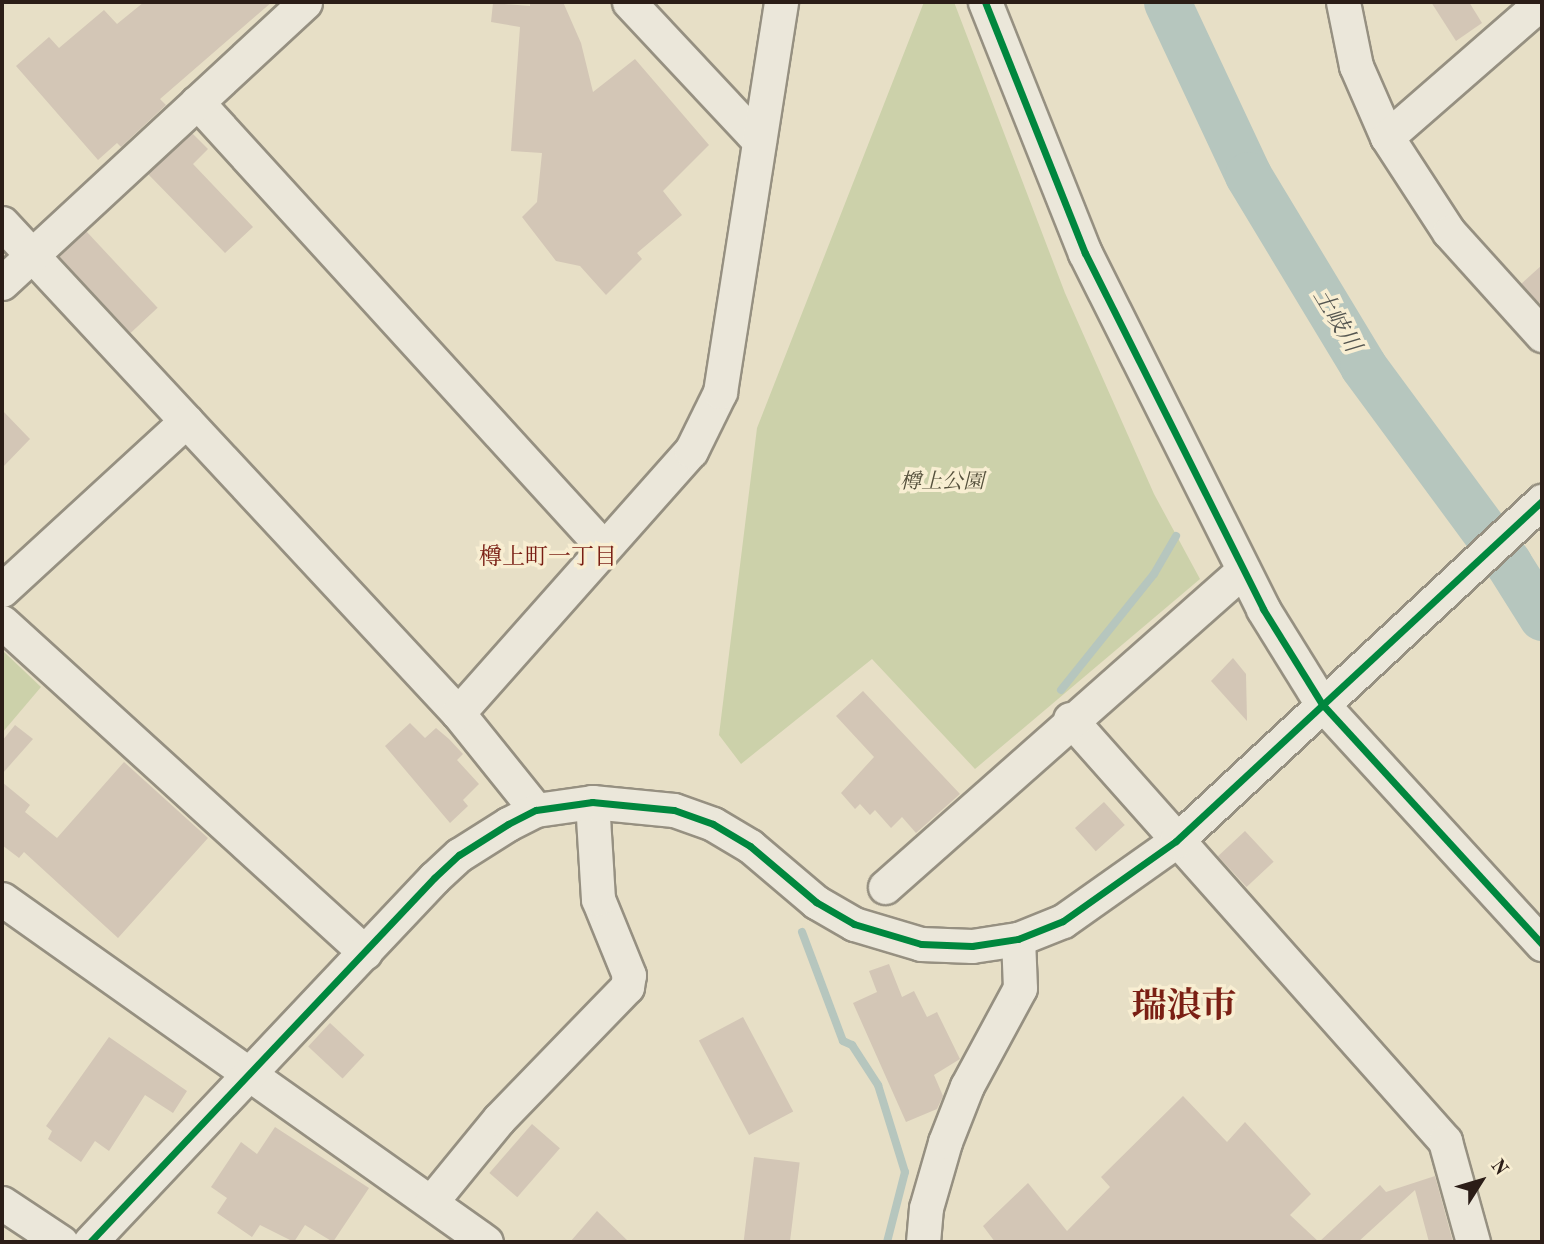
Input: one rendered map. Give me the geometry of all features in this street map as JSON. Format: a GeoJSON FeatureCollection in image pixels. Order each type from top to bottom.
{"type":"FeatureCollection","features":[{"type":"Feature","properties":{"kind":"street"},"geometry":{"type":"LineString","coordinates":[[2,283],[305,2]]}},
{"type":"Feature","properties":{"kind":"street"},"geometry":{"type":"LineString","coordinates":[[629,2],[759,141]]}},
{"type":"Feature","properties":{"kind":"street"},"geometry":{"type":"LineString","coordinates":[[458,713],[691,451],[720,393],[781,2]]}},
{"type":"Feature","properties":{"kind":"street"},"geometry":{"type":"LineString","coordinates":[[985,2],[1085,253],[1243,570],[1322,704],[1542,944]]}},
{"type":"Feature","properties":{"kind":"street"},"geometry":{"type":"LineString","coordinates":[[1343,2],[1356,66],[1387,137],[1450,232],[1542,334]]}},
{"type":"Feature","properties":{"kind":"street"},"geometry":{"type":"LineString","coordinates":[[1387,137],[1542,2]]}},
{"type":"Feature","properties":{"kind":"street"},"geometry":{"type":"LineString","coordinates":[[197,102],[603,547]]}},
{"type":"Feature","properties":{"kind":"street"},"geometry":{"type":"LineString","coordinates":[[2,223],[458,713],[536,810]]}},
{"type":"Feature","properties":{"kind":"street"},"geometry":{"type":"LineString","coordinates":[[2,590],[186,421]]}},
{"type":"Feature","properties":{"kind":"street"},"geometry":{"type":"LineString","coordinates":[[90,1242],[459,855],[536,810],[592,802],[674,810],[713,824],[750,846],[816,902],[889,937],[950,946],[1017,939],[1063,921],[1176,841],[1353,673],[1542,501]]}},
{"type":"Feature","properties":{"kind":"street"},"geometry":{"type":"LineString","coordinates":[[885,887],[1070,719],[1243,570]]}},
{"type":"Feature","properties":{"kind":"street"},"geometry":{"type":"LineString","coordinates":[[2,622],[365,952]]}},
{"type":"Feature","properties":{"kind":"street"},"geometry":{"type":"LineString","coordinates":[[1070,719],[1445,1141],[1473,1242]]}},
{"type":"Feature","properties":{"kind":"street"},"geometry":{"type":"LineString","coordinates":[[431,1202],[499,1119],[627,986],[629,975],[597,899],[592,802]]}},
{"type":"Feature","properties":{"kind":"street"},"geometry":{"type":"LineString","coordinates":[[2,899],[248,1076],[486,1242]]}},
{"type":"Feature","properties":{"kind":"street"},"geometry":{"type":"LineString","coordinates":[[923,1242],[926,1208],[949,1131],[967,1086],[1020,988],[1017,939]]}},
{"type":"Feature","properties":{"kind":"street"},"geometry":{"type":"LineString","coordinates":[[2,1203],[61,1242]]}},
{"type":"Feature","properties":{"kind":"green space","name":"樽上公園"},"geometry":{"type":"Polygon","coordinates":[[[924,2],[954,2],[1065,293],[1154,494],[1200,579],[975,769],[872,659],[741,764],[719,735],[757,428],[924,2]]]}},
{"type":"Feature","properties":{"kind":"green space"},"geometry":{"type":"Polygon","coordinates":[[[2,650],[41,687],[2,733],[2,650]]]}},
{"type":"Feature","properties":{"kind":"building"},"geometry":{"type":"Polygon","coordinates":[[[144,2],[272,2],[160,99],[166,105],[121,147],[117,143],[98,160],[16,66],[49,37],[59,48],[104,10],[117,24],[144,2]]]}},
{"type":"Feature","properties":{"kind":"building"},"geometry":{"type":"Polygon","coordinates":[[[530,2],[563,2],[581,43],[593,92],[635,59],[709,145],[663,191],[682,215],[637,253],[642,259],[606,295],[580,266],[556,261],[522,217],[537,202],[542,153],[511,151],[520,27],[491,22],[493,3],[530,6],[530,2]]]}},
{"type":"Feature","properties":{"kind":"building"},"geometry":{"type":"Polygon","coordinates":[[[1431,2],[1469,2],[1482,23],[1456,41],[1431,2]]]}},
{"type":"Feature","properties":{"kind":"building"},"geometry":{"type":"Polygon","coordinates":[[[192,133],[208,149],[193,164],[253,227],[225,253],[148,174],[192,133]]]}},
{"type":"Feature","properties":{"kind":"building"},"geometry":{"type":"Polygon","coordinates":[[[86,231],[158,308],[131,333],[59,256],[86,231]]]}},
{"type":"Feature","properties":{"kind":"building"},"geometry":{"type":"Polygon","coordinates":[[[1542,265],[1542,301],[1539,303],[1521,284],[1542,265]]]}},
{"type":"Feature","properties":{"kind":"building"},"geometry":{"type":"Polygon","coordinates":[[[2,410],[30,439],[2,468],[2,410]]]}},
{"type":"Feature","properties":{"kind":"building"},"geometry":{"type":"Polygon","coordinates":[[[1233,658],[1246,674],[1247,721],[1211,681],[1233,658]]]}},
{"type":"Feature","properties":{"kind":"building"},"geometry":{"type":"Polygon","coordinates":[[[863,691],[960,794],[916,833],[902,817],[891,828],[875,810],[870,815],[860,804],[855,809],[841,793],[874,757],[836,716],[863,691]]]}},
{"type":"Feature","properties":{"kind":"building"},"geometry":{"type":"Polygon","coordinates":[[[410,723],[425,738],[436,728],[449,739],[463,754],[457,760],[479,784],[463,800],[468,806],[450,823],[385,746],[410,723]]]}},
{"type":"Feature","properties":{"kind":"building"},"geometry":{"type":"Polygon","coordinates":[[[15,725],[33,739],[2,774],[2,741],[15,725]]]}},
{"type":"Feature","properties":{"kind":"building"},"geometry":{"type":"Polygon","coordinates":[[[124,762],[208,838],[118,938],[24,852],[19,858],[2,845],[2,782],[30,805],[25,812],[57,838],[124,762]]]}},
{"type":"Feature","properties":{"kind":"building"},"geometry":{"type":"Polygon","coordinates":[[[1104,802],[1125,825],[1096,851],[1075,828],[1104,802]]]}},
{"type":"Feature","properties":{"kind":"building"},"geometry":{"type":"Polygon","coordinates":[[[1245,831],[1274,862],[1247,887],[1218,856],[1245,831]]]}},
{"type":"Feature","properties":{"kind":"building"},"geometry":{"type":"Polygon","coordinates":[[[889,964],[902,997],[914,991],[927,1017],[937,1012],[960,1059],[934,1075],[943,1096],[937,1109],[906,1122],[853,1003],[877,992],[869,971],[889,964]]]}},
{"type":"Feature","properties":{"kind":"building"},"geometry":{"type":"Polygon","coordinates":[[[743,1017],[793,1111],[749,1135],[699,1040],[743,1017]]]}},
{"type":"Feature","properties":{"kind":"building"},"geometry":{"type":"Polygon","coordinates":[[[330,1023],[364,1055],[343,1078],[308,1046],[330,1023]]]}},
{"type":"Feature","properties":{"kind":"building"},"geometry":{"type":"Polygon","coordinates":[[[109,1037],[187,1091],[173,1113],[145,1095],[109,1151],[95,1141],[81,1162],[48,1139],[52,1131],[46,1126],[109,1037]]]}},
{"type":"Feature","properties":{"kind":"building"},"geometry":{"type":"Polygon","coordinates":[[[1183,1096],[1227,1142],[1245,1122],[1311,1194],[1290,1215],[1319,1242],[995,1242],[983,1226],[1028,1183],[1067,1231],[1110,1187],[1101,1177],[1183,1096]]]}},
{"type":"Feature","properties":{"kind":"building"},"geometry":{"type":"Polygon","coordinates":[[[532,1124],[560,1148],[517,1197],[489,1173],[532,1124]]]}},
{"type":"Feature","properties":{"kind":"building"},"geometry":{"type":"Polygon","coordinates":[[[275,1127],[369,1188],[333,1242],[305,1225],[294,1242],[260,1225],[252,1237],[217,1213],[227,1198],[211,1187],[241,1142],[257,1154],[275,1127]]]}},
{"type":"Feature","properties":{"kind":"building"},"geometry":{"type":"Polygon","coordinates":[[[754,1157],[800,1163],[790,1242],[744,1242],[754,1157]]]}},
{"type":"Feature","properties":{"kind":"building"},"geometry":{"type":"Polygon","coordinates":[[[1435,1176],[1453,1242],[1429,1242],[1415,1190],[1358,1242],[1319,1242],[1380,1185],[1386,1192],[1435,1176]]]}},
{"type":"Feature","properties":{"kind":"building"},"geometry":{"type":"Polygon","coordinates":[[[597,1211],[629,1242],[570,1242],[597,1211]]]}},
{"type":"Feature","properties":{"kind":"waterway","name":"土岐川"},"geometry":{"type":"LineString","coordinates":[[1167,2],[1248,175],[1363,366],[1508,563],[1542,617]]}},
{"type":"Feature","properties":{"kind":"waterway"},"geometry":{"type":"LineString","coordinates":[[1061,690],[1154,574],[1176,536]]}},
{"type":"Feature","properties":{"kind":"waterway"},"geometry":{"type":"LineString","coordinates":[[802,932],[843,1041],[852,1045],[878,1085],[905,1172],[887,1242]]}},
{"type":"Feature","properties":{"kind":"cycle path"},"geometry":{"type":"LineString","coordinates":[[985,2],[1085,253],[1263,609],[1322,704],[1542,944]]}},
{"type":"Feature","properties":{"kind":"cycle path"},"geometry":{"type":"LineString","coordinates":[[90,1242],[434,878],[459,855],[508,824],[536,810],[592,802],[674,810],[713,824],[750,846],[816,902],[854,924],[921,944],[972,946],[1018,939],[1063,921],[1176,841],[1542,501]]}},
{"type":"Feature","properties":{"kind":"district","name":"樽上町一丁目"},"geometry":{"type":"Point","coordinates":[548,558]}},
{"type":"Feature","properties":{"kind":"district","name":"瑞浪市"},"geometry":{"type":"Point","coordinates":[1184,1008]}}]}
